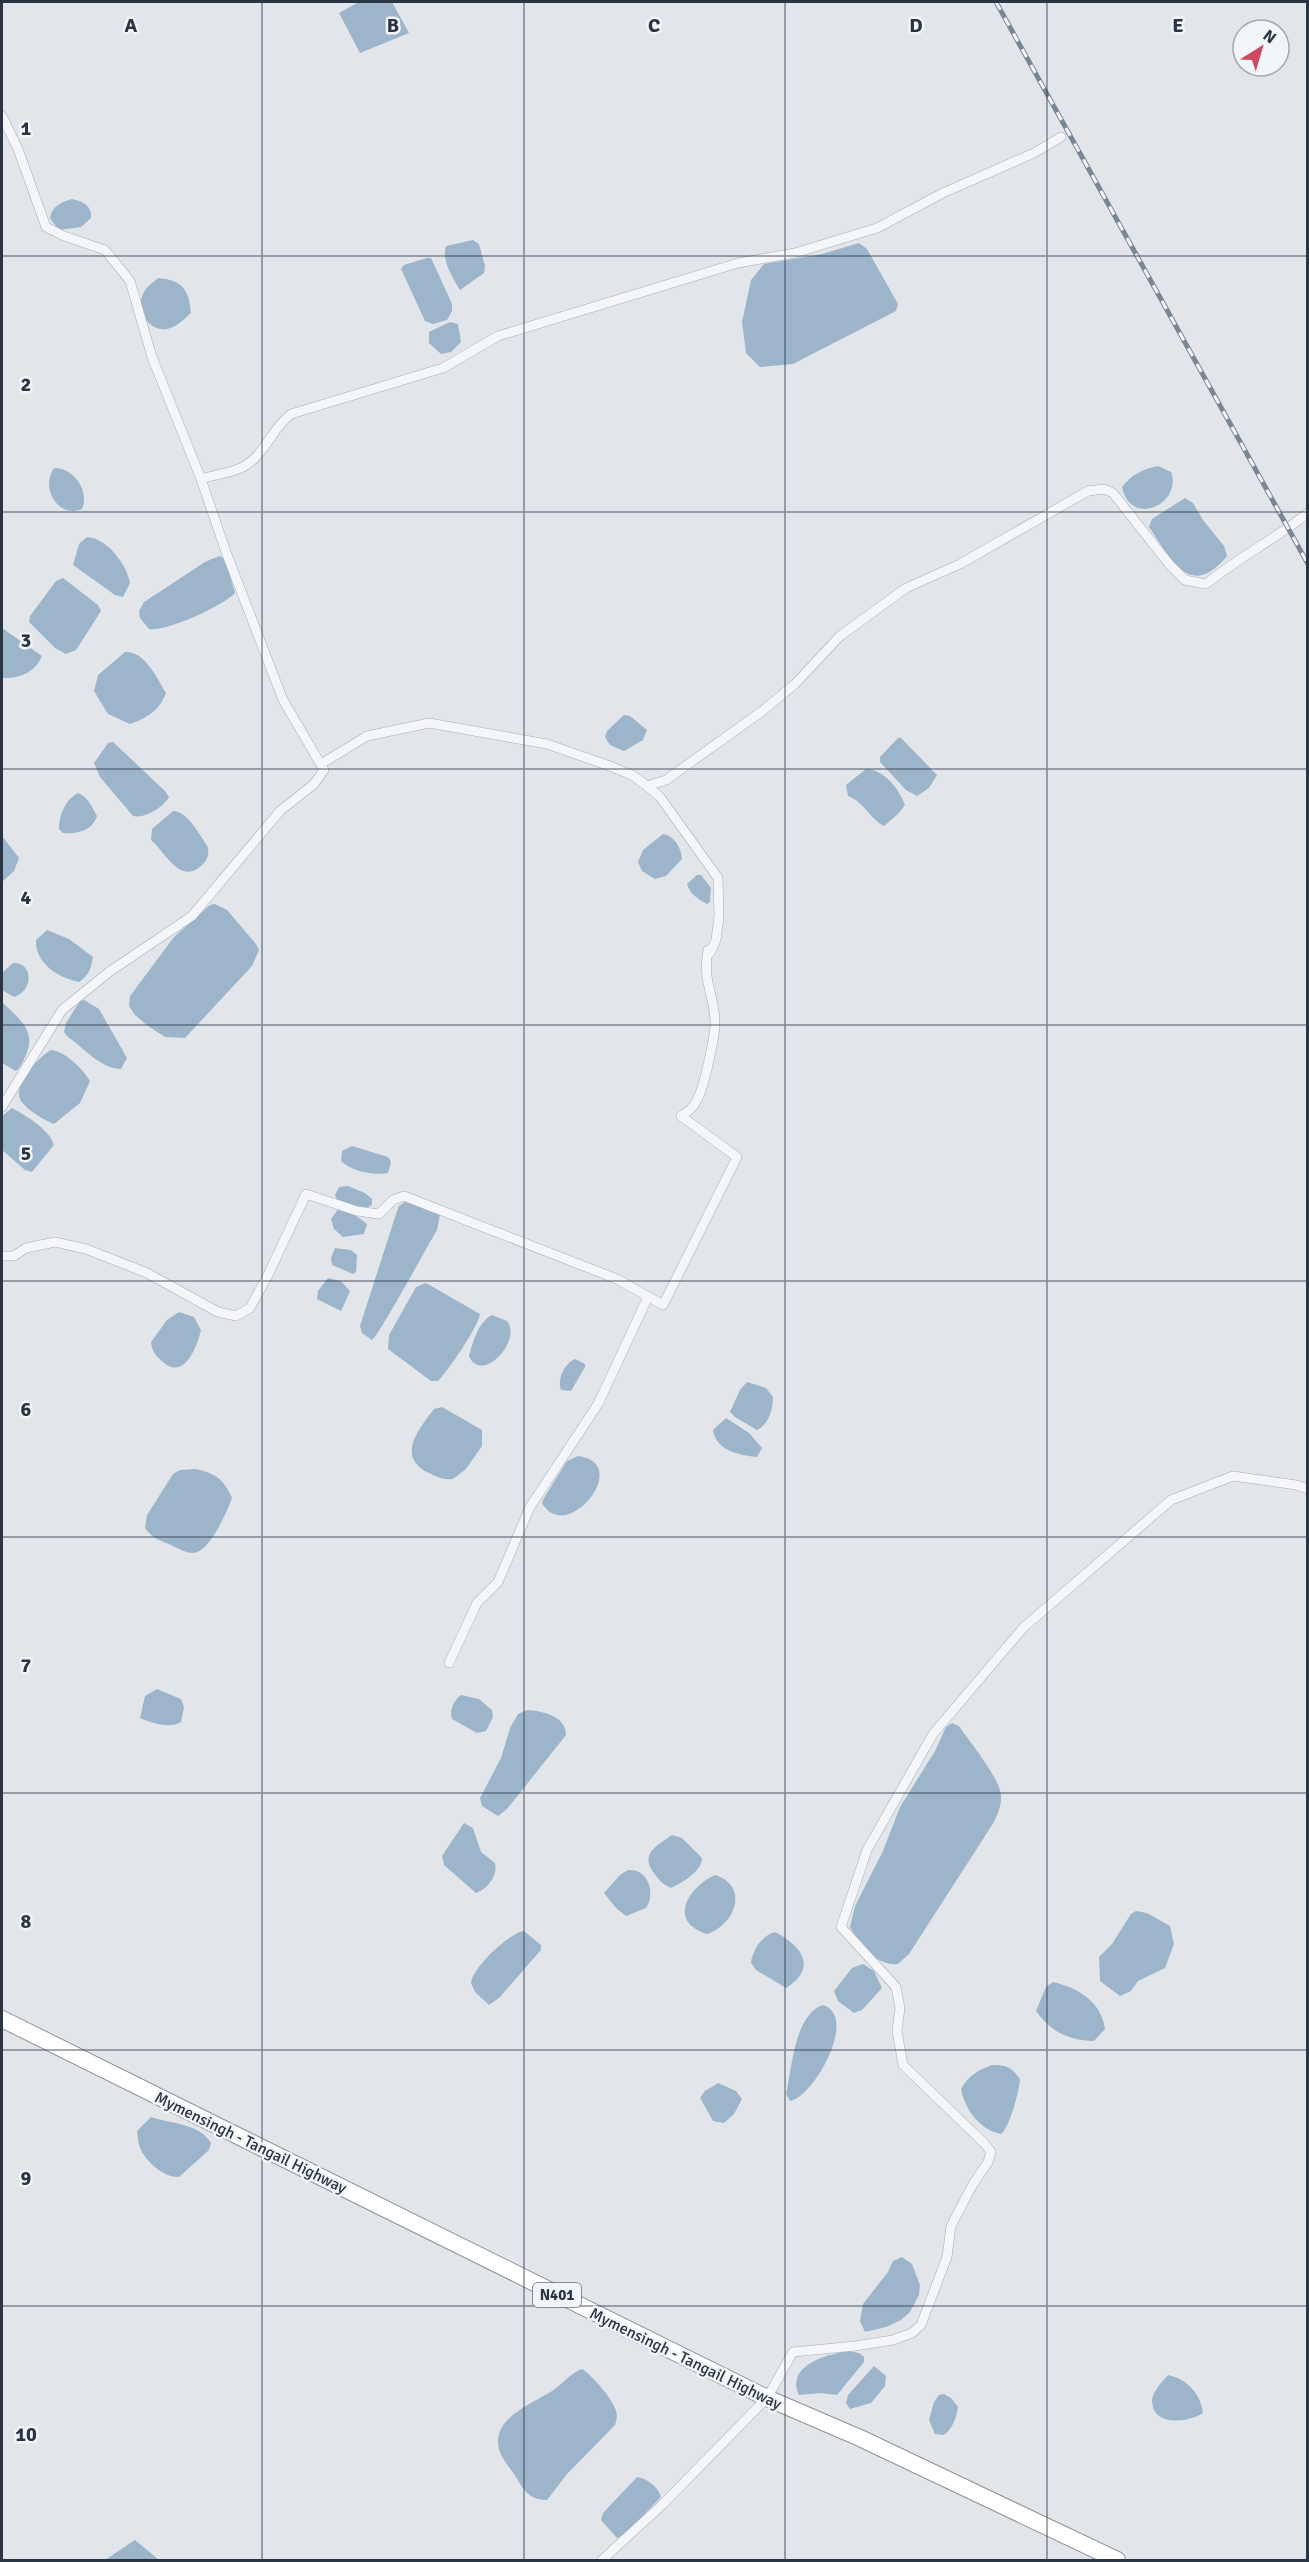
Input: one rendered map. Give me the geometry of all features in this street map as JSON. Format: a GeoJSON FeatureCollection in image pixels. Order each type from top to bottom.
{"type":"FeatureCollection","features":[{"type":"Feature","properties":{"kind":"highway","name":"Mymensingh - Tangail Highway"},"geometry":{"type":"LineString","coordinates":[[2,2019],[767,2398],[860,2438],[1117,2560]]}},
{"type":"Feature","properties":{"kind":"street"},"geometry":{"type":"LineString","coordinates":[[2,116],[18,149],[46,227],[64,236],[105,250],[130,281],[152,357],[201,479],[226,552],[283,700],[324,770],[314,783],[280,811],[192,916],[109,972],[62,1011],[2,1107]]}},
{"type":"Feature","properties":{"kind":"street"},"geometry":{"type":"LineString","coordinates":[[201,479],[242,467],[256,456],[279,423],[291,414],[443,368],[498,336],[738,263],[795,253],[877,228],[943,193],[1034,153],[1061,137]]}},
{"type":"Feature","properties":{"kind":"street"},"geometry":{"type":"LineString","coordinates":[[647,786],[666,780],[761,712],[795,684],[840,636],[906,588],[969,559],[1088,491],[1104,489],[1113,493],[1169,564],[1185,580],[1206,584],[1234,562],[1308,513]]}},
{"type":"Feature","properties":{"kind":"street"},"geometry":{"type":"LineString","coordinates":[[2,1256],[14,1256],[26,1248],[55,1242],[86,1249],[147,1273],[218,1312],[236,1316],[250,1308],[306,1194],[357,1211],[379,1214],[393,1200],[404,1196],[616,1279],[663,1305],[737,1157],[681,1116],[691,1109],[698,1099],[714,1034],[715,1022],[705,967],[708,950],[710,953],[716,940],[720,903],[718,878],[660,797],[647,786],[608,765],[547,744],[429,723],[368,736],[321,764]]}},
{"type":"Feature","properties":{"kind":"street"},"geometry":{"type":"LineString","coordinates":[[449,1663],[477,1603],[498,1582],[530,1508],[598,1404],[648,1297]]}},
{"type":"Feature","properties":{"kind":"street"},"geometry":{"type":"LineString","coordinates":[[602,2560],[662,2505],[767,2398],[793,2352],[893,2340],[912,2333],[921,2325],[947,2257],[951,2226],[973,2184],[988,2162],[991,2152],[903,2065],[897,2031],[900,2008],[896,1987],[841,1927],[867,1850],[933,1734],[1023,1628],[1171,1500],[1233,1476],[1308,1489]]}},
{"type":"Feature","properties":{"kind":"water"},"geometry":{"type":"Polygon","coordinates":[[[359,2],[392,2],[409,33],[360,53],[339,13],[359,2]]]}},
{"type":"Feature","properties":{"kind":"water"},"geometry":{"type":"Polygon","coordinates":[[[72,199],[86,205],[90,210],[91,218],[81,227],[59,230],[50,218],[51,214],[58,205],[72,199]]]}},
{"type":"Feature","properties":{"kind":"water"},"geometry":{"type":"Polygon","coordinates":[[[473,240],[479,244],[485,266],[484,273],[460,290],[446,263],[446,246],[473,240]]]}},
{"type":"Feature","properties":{"kind":"water"},"geometry":{"type":"Polygon","coordinates":[[[859,243],[867,249],[898,304],[896,311],[793,364],[760,367],[746,353],[742,322],[751,280],[764,264],[822,254],[859,243]]]}},
{"type":"Feature","properties":{"kind":"water"},"geometry":{"type":"Polygon","coordinates":[[[431,258],[452,304],[452,311],[447,320],[433,324],[425,321],[401,269],[404,265],[431,258]]]}},
{"type":"Feature","properties":{"kind":"water"},"geometry":{"type":"Polygon","coordinates":[[[158,278],[173,281],[183,287],[190,305],[191,313],[177,325],[167,329],[154,327],[142,311],[144,292],[158,278]]]}},
{"type":"Feature","properties":{"kind":"water"},"geometry":{"type":"Polygon","coordinates":[[[450,322],[458,324],[461,342],[451,352],[441,354],[429,343],[429,332],[450,322]]]}},
{"type":"Feature","properties":{"kind":"water"},"geometry":{"type":"Polygon","coordinates":[[[1158,466],[1171,472],[1173,483],[1170,493],[1154,507],[1145,509],[1135,507],[1127,500],[1122,487],[1138,473],[1158,466]]]}},
{"type":"Feature","properties":{"kind":"water"},"geometry":{"type":"Polygon","coordinates":[[[54,468],[68,471],[78,481],[84,495],[82,509],[66,510],[54,500],[49,484],[54,468]]]}},
{"type":"Feature","properties":{"kind":"water"},"geometry":{"type":"Polygon","coordinates":[[[1185,498],[1193,503],[1203,520],[1224,546],[1227,556],[1214,569],[1202,575],[1192,575],[1182,570],[1165,551],[1149,527],[1152,519],[1185,498]]]}},
{"type":"Feature","properties":{"kind":"water"},"geometry":{"type":"Polygon","coordinates":[[[87,537],[109,547],[125,568],[130,583],[123,597],[115,595],[73,565],[79,544],[87,537]]]}},
{"type":"Feature","properties":{"kind":"water"},"geometry":{"type":"Polygon","coordinates":[[[219,556],[225,559],[235,593],[219,605],[194,617],[157,629],[149,629],[140,618],[139,611],[144,602],[205,562],[219,556]]]}},
{"type":"Feature","properties":{"kind":"water"},"geometry":{"type":"Polygon","coordinates":[[[63,578],[98,605],[101,611],[76,650],[66,654],[55,648],[29,622],[30,616],[56,581],[63,578]]]}},
{"type":"Feature","properties":{"kind":"water"},"geometry":{"type":"Polygon","coordinates":[[[2,628],[42,656],[35,667],[25,674],[2,678],[2,628]]]}},
{"type":"Feature","properties":{"kind":"water"},"geometry":{"type":"Polygon","coordinates":[[[125,652],[139,656],[144,661],[166,693],[160,705],[152,713],[130,724],[108,714],[94,691],[98,675],[125,652]]]}},
{"type":"Feature","properties":{"kind":"water"},"geometry":{"type":"Polygon","coordinates":[[[624,715],[630,716],[647,730],[643,740],[624,751],[610,745],[605,737],[607,731],[624,715]]]}},
{"type":"Feature","properties":{"kind":"water"},"geometry":{"type":"Polygon","coordinates":[[[898,738],[901,738],[937,775],[929,788],[917,796],[906,790],[880,762],[880,757],[898,738]]]}},
{"type":"Feature","properties":{"kind":"water"},"geometry":{"type":"Polygon","coordinates":[[[113,742],[169,797],[148,814],[133,816],[100,777],[94,763],[108,743],[113,742]]]}},
{"type":"Feature","properties":{"kind":"water"},"geometry":{"type":"Polygon","coordinates":[[[866,769],[885,776],[899,793],[905,805],[884,826],[848,796],[846,785],[866,769]]]}},
{"type":"Feature","properties":{"kind":"water"},"geometry":{"type":"Polygon","coordinates":[[[78,793],[87,800],[97,816],[92,825],[84,830],[63,833],[59,829],[60,818],[66,804],[78,793]]]}},
{"type":"Feature","properties":{"kind":"water"},"geometry":{"type":"Polygon","coordinates":[[[173,811],[189,819],[208,847],[206,860],[195,870],[188,872],[174,866],[151,840],[152,829],[173,811]]]}},
{"type":"Feature","properties":{"kind":"water"},"geometry":{"type":"Polygon","coordinates":[[[663,834],[671,837],[677,843],[682,859],[666,876],[655,879],[642,871],[638,862],[643,850],[663,834]]]}},
{"type":"Feature","properties":{"kind":"water"},"geometry":{"type":"Polygon","coordinates":[[[2,836],[19,858],[14,871],[2,882],[2,836]]]}},
{"type":"Feature","properties":{"kind":"water"},"geometry":{"type":"Polygon","coordinates":[[[697,875],[701,875],[711,888],[710,902],[707,904],[695,896],[688,887],[687,884],[697,875]]]}},
{"type":"Feature","properties":{"kind":"water"},"geometry":{"type":"Polygon","coordinates":[[[215,904],[227,910],[259,950],[252,966],[185,1038],[165,1037],[135,1015],[129,1006],[130,996],[174,937],[210,905],[215,904]]]}},
{"type":"Feature","properties":{"kind":"water"},"geometry":{"type":"Polygon","coordinates":[[[47,930],[69,939],[93,957],[89,971],[79,982],[56,973],[39,956],[36,940],[47,930]]]}},
{"type":"Feature","properties":{"kind":"water"},"geometry":{"type":"Polygon","coordinates":[[[13,963],[24,966],[29,976],[26,988],[14,997],[2,990],[2,973],[13,963]]]}},
{"type":"Feature","properties":{"kind":"water"},"geometry":{"type":"Polygon","coordinates":[[[84,1000],[99,1009],[127,1058],[121,1069],[100,1062],[64,1032],[66,1023],[80,1001],[84,1000]]]}},
{"type":"Feature","properties":{"kind":"water"},"geometry":{"type":"Polygon","coordinates":[[[2,1002],[20,1019],[29,1038],[26,1055],[16,1071],[2,1063],[2,1002]]]}},
{"type":"Feature","properties":{"kind":"water"},"geometry":{"type":"Polygon","coordinates":[[[51,1050],[73,1061],[90,1081],[80,1103],[54,1124],[27,1108],[19,1095],[20,1086],[30,1070],[51,1050]]]}},
{"type":"Feature","properties":{"kind":"water"},"geometry":{"type":"Polygon","coordinates":[[[12,1108],[48,1134],[54,1145],[32,1172],[25,1170],[2,1150],[2,1116],[12,1108]]]}},
{"type":"Feature","properties":{"kind":"water"},"geometry":{"type":"Polygon","coordinates":[[[352,1146],[388,1157],[391,1162],[388,1173],[363,1172],[345,1165],[341,1161],[342,1151],[352,1146]]]}},
{"type":"Feature","properties":{"kind":"water"},"geometry":{"type":"Polygon","coordinates":[[[348,1186],[365,1193],[372,1199],[372,1205],[362,1210],[337,1200],[335,1195],[339,1187],[348,1186]]]}},
{"type":"Feature","properties":{"kind":"water"},"geometry":{"type":"Polygon","coordinates":[[[405,1202],[440,1215],[437,1230],[393,1308],[372,1340],[362,1333],[360,1326],[396,1214],[399,1206],[405,1202]]]}},
{"type":"Feature","properties":{"kind":"water"},"geometry":{"type":"Polygon","coordinates":[[[339,1208],[351,1212],[367,1224],[364,1234],[343,1237],[334,1229],[331,1219],[339,1208]]]}},
{"type":"Feature","properties":{"kind":"water"},"geometry":{"type":"Polygon","coordinates":[[[335,1248],[351,1250],[357,1255],[356,1272],[353,1274],[332,1265],[331,1258],[335,1248]]]}},
{"type":"Feature","properties":{"kind":"water"},"geometry":{"type":"Polygon","coordinates":[[[328,1278],[341,1281],[350,1291],[341,1311],[317,1299],[318,1291],[328,1278]]]}},
{"type":"Feature","properties":{"kind":"water"},"geometry":{"type":"Polygon","coordinates":[[[426,1283],[480,1314],[468,1339],[438,1381],[431,1381],[388,1349],[389,1335],[416,1287],[426,1283]]]}},
{"type":"Feature","properties":{"kind":"water"},"geometry":{"type":"Polygon","coordinates":[[[179,1312],[194,1317],[201,1330],[193,1353],[188,1360],[183,1365],[170,1367],[158,1358],[151,1342],[167,1320],[179,1312]]]}},
{"type":"Feature","properties":{"kind":"water"},"geometry":{"type":"Polygon","coordinates":[[[492,1315],[507,1321],[510,1339],[498,1357],[482,1366],[475,1364],[469,1356],[480,1327],[492,1315]]]}},
{"type":"Feature","properties":{"kind":"water"},"geometry":{"type":"Polygon","coordinates":[[[575,1359],[585,1364],[585,1367],[571,1391],[561,1390],[562,1372],[575,1359]]]}},
{"type":"Feature","properties":{"kind":"water"},"geometry":{"type":"Polygon","coordinates":[[[747,1382],[766,1388],[773,1397],[770,1416],[757,1430],[730,1412],[740,1390],[747,1382]]]}},
{"type":"Feature","properties":{"kind":"water"},"geometry":{"type":"Polygon","coordinates":[[[442,1407],[482,1430],[482,1446],[466,1469],[453,1479],[438,1477],[419,1467],[412,1451],[413,1443],[422,1426],[434,1409],[442,1407]]]}},
{"type":"Feature","properties":{"kind":"water"},"geometry":{"type":"Polygon","coordinates":[[[726,1418],[749,1433],[762,1448],[757,1457],[729,1451],[719,1443],[713,1430],[726,1418]]]}},
{"type":"Feature","properties":{"kind":"water"},"geometry":{"type":"Polygon","coordinates":[[[578,1456],[594,1462],[599,1472],[598,1485],[579,1509],[566,1515],[553,1514],[542,1503],[544,1498],[567,1461],[578,1456]]]}},
{"type":"Feature","properties":{"kind":"water"},"geometry":{"type":"Polygon","coordinates":[[[195,1469],[218,1478],[226,1486],[232,1498],[222,1522],[211,1539],[199,1551],[193,1553],[156,1539],[145,1528],[147,1515],[173,1474],[180,1470],[195,1469]]]}},
{"type":"Feature","properties":{"kind":"water"},"geometry":{"type":"Polygon","coordinates":[[[157,1689],[181,1699],[184,1707],[181,1722],[166,1725],[140,1718],[145,1696],[157,1689]]]}},
{"type":"Feature","properties":{"kind":"water"},"geometry":{"type":"Polygon","coordinates":[[[461,1695],[479,1699],[492,1710],[493,1717],[486,1731],[477,1733],[452,1719],[453,1706],[461,1695]]]}},
{"type":"Feature","properties":{"kind":"water"},"geometry":{"type":"Polygon","coordinates":[[[527,1710],[546,1713],[558,1719],[566,1735],[507,1809],[498,1816],[482,1806],[480,1798],[501,1758],[510,1728],[518,1714],[527,1710]]]}},
{"type":"Feature","properties":{"kind":"water"},"geometry":{"type":"Polygon","coordinates":[[[952,1723],[959,1726],[993,1775],[1000,1790],[1000,1806],[994,1822],[909,1954],[898,1964],[890,1964],[870,1953],[850,1927],[855,1906],[883,1851],[900,1807],[935,1751],[946,1727],[952,1723]]]}},
{"type":"Feature","properties":{"kind":"water"},"geometry":{"type":"Polygon","coordinates":[[[464,1823],[473,1828],[481,1852],[495,1863],[496,1868],[491,1881],[476,1893],[444,1865],[442,1856],[464,1823]]]}},
{"type":"Feature","properties":{"kind":"water"},"geometry":{"type":"Polygon","coordinates":[[[672,1835],[682,1838],[702,1858],[695,1872],[671,1888],[656,1876],[651,1868],[649,1857],[655,1848],[672,1835]]]}},
{"type":"Feature","properties":{"kind":"water"},"geometry":{"type":"Polygon","coordinates":[[[628,1870],[635,1870],[645,1877],[650,1895],[646,1908],[626,1916],[604,1893],[620,1875],[628,1870]]]}},
{"type":"Feature","properties":{"kind":"water"},"geometry":{"type":"Polygon","coordinates":[[[715,1875],[726,1880],[732,1888],[735,1905],[725,1923],[707,1934],[695,1929],[688,1921],[685,1913],[686,1904],[690,1896],[705,1880],[715,1875]]]}},
{"type":"Feature","properties":{"kind":"water"},"geometry":{"type":"Polygon","coordinates":[[[1136,1911],[1147,1913],[1170,1926],[1174,1944],[1165,1968],[1138,1981],[1131,1991],[1120,1996],[1100,1981],[1099,1957],[1112,1944],[1131,1914],[1136,1911]]]}},
{"type":"Feature","properties":{"kind":"water"},"geometry":{"type":"Polygon","coordinates":[[[524,1931],[541,1945],[541,1950],[499,1998],[489,2005],[475,1992],[471,1983],[473,1977],[484,1960],[501,1944],[524,1931]]]}},
{"type":"Feature","properties":{"kind":"water"},"geometry":{"type":"Polygon","coordinates":[[[775,1932],[793,1944],[803,1958],[802,1973],[786,1988],[756,1970],[751,1963],[758,1944],[766,1936],[775,1932]]]}},
{"type":"Feature","properties":{"kind":"water"},"geometry":{"type":"Polygon","coordinates":[[[863,1964],[874,1971],[882,1988],[862,2010],[854,2013],[838,2001],[834,1991],[852,1968],[863,1964]]]}},
{"type":"Feature","properties":{"kind":"water"},"geometry":{"type":"Polygon","coordinates":[[[1053,1982],[1080,1992],[1099,2011],[1105,2029],[1094,2041],[1061,2034],[1036,2011],[1046,1987],[1053,1982]]]}},
{"type":"Feature","properties":{"kind":"water"},"geometry":{"type":"Polygon","coordinates":[[[823,2005],[833,2012],[836,2024],[835,2039],[829,2056],[810,2086],[800,2096],[790,2101],[786,2094],[800,2031],[813,2011],[823,2005]]]}},
{"type":"Feature","properties":{"kind":"water"},"geometry":{"type":"Polygon","coordinates":[[[992,2065],[1008,2068],[1020,2079],[1011,2117],[1001,2134],[980,2124],[966,2104],[961,2089],[974,2074],[992,2065]]]}},
{"type":"Feature","properties":{"kind":"water"},"geometry":{"type":"Polygon","coordinates":[[[718,2083],[736,2091],[742,2099],[734,2114],[724,2123],[713,2121],[700,2098],[705,2091],[718,2083]]]}},
{"type":"Feature","properties":{"kind":"water"},"geometry":{"type":"Polygon","coordinates":[[[151,2117],[199,2131],[211,2143],[209,2150],[179,2177],[162,2172],[147,2159],[139,2143],[137,2131],[151,2117]]]}},
{"type":"Feature","properties":{"kind":"water"},"geometry":{"type":"Polygon","coordinates":[[[902,2257],[912,2264],[920,2285],[919,2295],[910,2312],[901,2320],[886,2327],[865,2332],[860,2321],[863,2304],[888,2272],[893,2261],[902,2257]]]}},
{"type":"Feature","properties":{"kind":"water"},"geometry":{"type":"Polygon","coordinates":[[[848,2351],[859,2353],[864,2357],[864,2362],[837,2395],[821,2393],[799,2395],[796,2385],[803,2369],[810,2363],[829,2355],[848,2351]]]}},
{"type":"Feature","properties":{"kind":"water"},"geometry":{"type":"Polygon","coordinates":[[[874,2366],[886,2376],[885,2386],[871,2403],[850,2409],[846,2403],[848,2395],[874,2366]]]}},
{"type":"Feature","properties":{"kind":"water"},"geometry":{"type":"Polygon","coordinates":[[[582,2369],[613,2403],[617,2415],[615,2425],[567,2474],[547,2500],[541,2500],[525,2490],[502,2456],[498,2438],[507,2420],[515,2413],[552,2391],[582,2369]]]}},
{"type":"Feature","properties":{"kind":"water"},"geometry":{"type":"Polygon","coordinates":[[[1168,2375],[1192,2388],[1202,2406],[1203,2413],[1181,2420],[1164,2419],[1158,2415],[1152,2400],[1158,2387],[1168,2375]]]}},
{"type":"Feature","properties":{"kind":"water"},"geometry":{"type":"Polygon","coordinates":[[[944,2394],[951,2398],[958,2407],[951,2427],[943,2435],[935,2434],[929,2420],[934,2402],[939,2395],[944,2394]]]}},
{"type":"Feature","properties":{"kind":"water"},"geometry":{"type":"Polygon","coordinates":[[[637,2477],[652,2484],[661,2497],[625,2534],[617,2538],[601,2520],[603,2513],[637,2477]]]}},
{"type":"Feature","properties":{"kind":"water"},"geometry":{"type":"Polygon","coordinates":[[[135,2540],[159,2560],[105,2560],[135,2540]]]}},
{"type":"Feature","properties":{"kind":"railway"},"geometry":{"type":"LineString","coordinates":[[996,2],[1308,564]]}}]}
